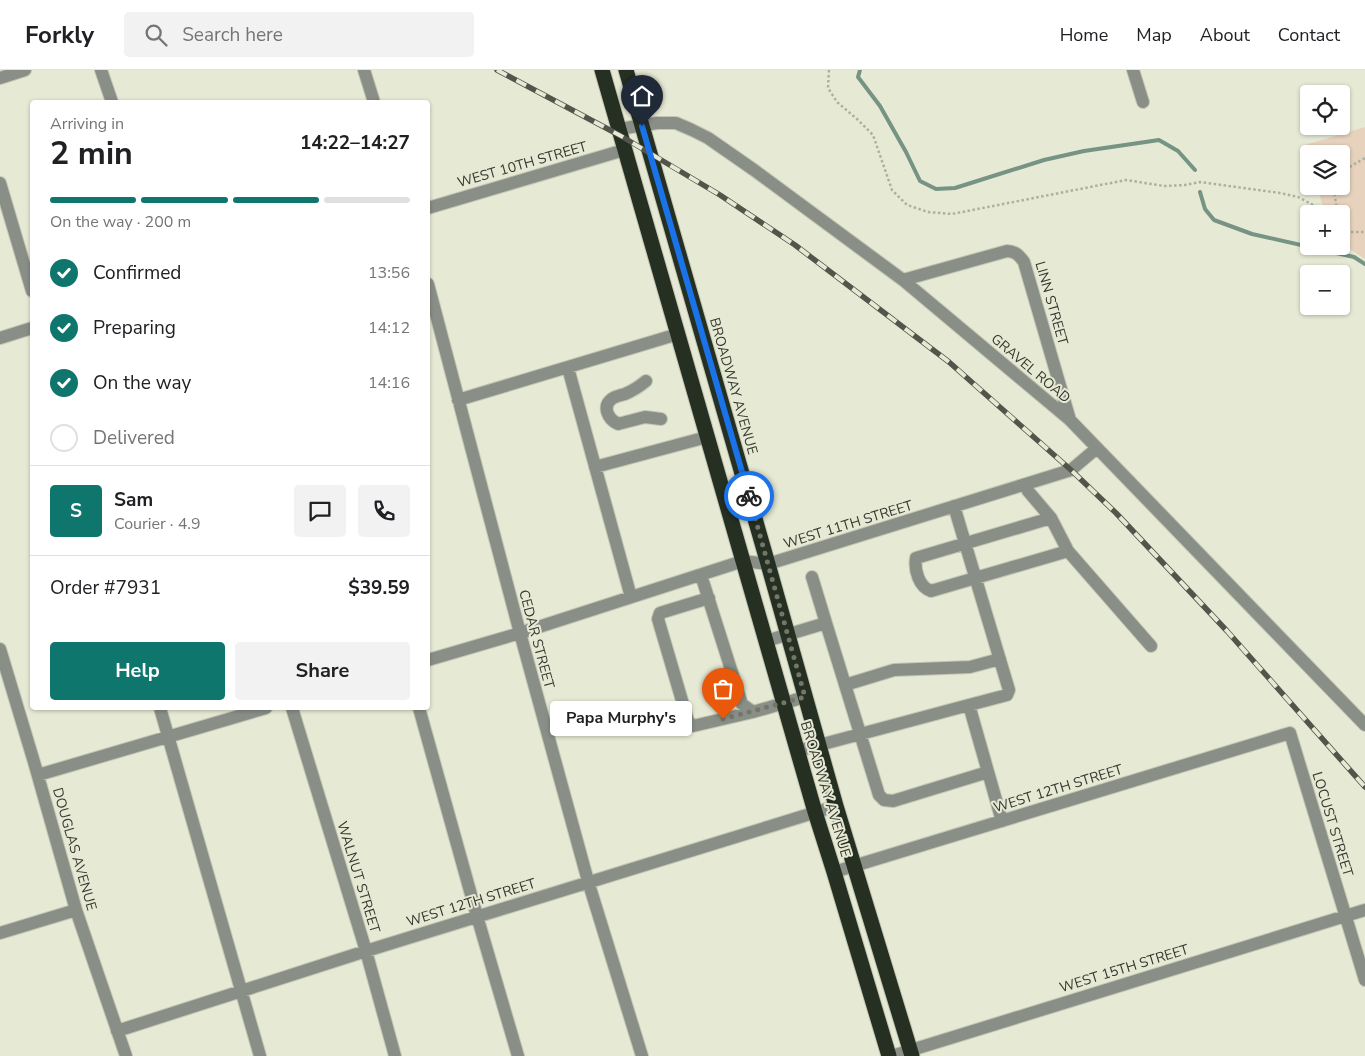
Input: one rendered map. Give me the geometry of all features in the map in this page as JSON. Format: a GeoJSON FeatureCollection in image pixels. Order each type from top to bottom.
{"type":"FeatureCollection","features":[{"type":"Feature","properties":{"kind":"highway","name":"BROADWAY AVENUE"},"geometry":{"type":"LineString","coordinates":[[602,70],[797,751],[890,1056]]}},
{"type":"Feature","properties":{"kind":"highway","name":"BROADWAY AVENUE"},"geometry":{"type":"LineString","coordinates":[[626,70],[836,806],[911,1053]]}},
{"type":"Feature","properties":{"kind":"street"},"geometry":{"type":"LineString","coordinates":[[0,78],[25,70]]}},
{"type":"Feature","properties":{"kind":"street"},"geometry":{"type":"LineString","coordinates":[[101,70],[111,100]]}},
{"type":"Feature","properties":{"kind":"street"},"geometry":{"type":"LineString","coordinates":[[364,70],[373,100]]}},
{"type":"Feature","properties":{"kind":"street"},"geometry":{"type":"LineString","coordinates":[[1133,70],[1143,102]]}},
{"type":"Feature","properties":{"kind":"street","name":"GRAVEL ROAD"},"geometry":{"type":"LineString","coordinates":[[619,129],[657,123],[676,123],[708,138],[903,280],[1070,420],[1365,725]]}},
{"type":"Feature","properties":{"kind":"street","name":"WEST 10TH STREET"},"geometry":{"type":"LineString","coordinates":[[430,207],[624,150]]}},
{"type":"Feature","properties":{"kind":"street"},"geometry":{"type":"LineString","coordinates":[[0,183],[30,284]]}},
{"type":"Feature","properties":{"kind":"street","name":"LINN STREET"},"geometry":{"type":"LineString","coordinates":[[903,280],[1007,251],[1013,251],[1020,256],[1024,262],[1070,420]]}},
{"type":"Feature","properties":{"kind":"street","name":"CEDAR STREET"},"geometry":{"type":"LineString","coordinates":[[430,292],[588,882],[642,1056]]}},
{"type":"Feature","properties":{"kind":"street"},"geometry":{"type":"LineString","coordinates":[[0,338],[30,329]]}},
{"type":"Feature","properties":{"kind":"street"},"geometry":{"type":"LineString","coordinates":[[458,400],[678,334]]}},
{"type":"Feature","properties":{"kind":"street"},"geometry":{"type":"LineString","coordinates":[[568,368],[631,597]]}},
{"type":"Feature","properties":{"kind":"street"},"geometry":{"type":"LineString","coordinates":[[646,382],[626,394],[613,398],[608,403],[608,416],[618,424],[645,417],[661,419]]}},
{"type":"Feature","properties":{"kind":"street"},"geometry":{"type":"LineString","coordinates":[[596,468],[707,437]]}},
{"type":"Feature","properties":{"kind":"street","name":"WEST 11TH STREET"},"geometry":{"type":"LineString","coordinates":[[430,659],[520,633],[743,561],[768,564],[1071,470],[1097,448]]}},
{"type":"Feature","properties":{"kind":"street"},"geometry":{"type":"LineString","coordinates":[[1026,484],[1028,491],[1051,518],[1068,551],[1151,646]]}},
{"type":"Feature","properties":{"kind":"street"},"geometry":{"type":"LineString","coordinates":[[797,751],[1007,695],[1009,690],[954,506]]}},
{"type":"Feature","properties":{"kind":"street"},"geometry":{"type":"LineString","coordinates":[[1051,518],[916,558],[915,565],[922,585],[925,589],[931,591],[1068,551]]}},
{"type":"Feature","properties":{"kind":"street"},"geometry":{"type":"LineString","coordinates":[[701,575],[742,704],[753,712]]}},
{"type":"Feature","properties":{"kind":"street"},"geometry":{"type":"LineString","coordinates":[[812,577],[879,795],[884,800],[892,801],[988,772]]}},
{"type":"Feature","properties":{"kind":"street"},"geometry":{"type":"LineString","coordinates":[[709,598],[660,613],[658,619],[688,721],[693,726],[805,697]]}},
{"type":"Feature","properties":{"kind":"street"},"geometry":{"type":"LineString","coordinates":[[766,641],[826,623]]}},
{"type":"Feature","properties":{"kind":"street","name":"DOUGLAS AVENUE"},"geometry":{"type":"LineString","coordinates":[[0,649],[76,910],[126,1056]]}},
{"type":"Feature","properties":{"kind":"street"},"geometry":{"type":"LineString","coordinates":[[845,685],[894,670],[970,668],[1000,659]]}},
{"type":"Feature","properties":{"kind":"street"},"geometry":{"type":"LineString","coordinates":[[969,705],[1002,820]]}},
{"type":"Feature","properties":{"kind":"street"},"geometry":{"type":"LineString","coordinates":[[161,710],[260,1056]]}},
{"type":"Feature","properties":{"kind":"street"},"geometry":{"type":"LineString","coordinates":[[38,775],[259,710]]}},
{"type":"Feature","properties":{"kind":"street","name":"WALNUT STREET"},"geometry":{"type":"LineString","coordinates":[[293,710],[366,951],[395,1056]]}},
{"type":"Feature","properties":{"kind":"street"},"geometry":{"type":"LineString","coordinates":[[420,710],[518,1056]]}},
{"type":"Feature","properties":{"kind":"street","name":"WEST 12TH STREET"},"geometry":{"type":"LineString","coordinates":[[834,872],[1290,733]]}},
{"type":"Feature","properties":{"kind":"street","name":"LOCUST STREET"},"geometry":{"type":"LineString","coordinates":[[1290,733],[1365,980]]}},
{"type":"Feature","properties":{"kind":"street","name":"WEST 12TH STREET"},"geometry":{"type":"LineString","coordinates":[[117,1031],[477,916],[836,806]]}},
{"type":"Feature","properties":{"kind":"street"},"geometry":{"type":"LineString","coordinates":[[0,933],[76,910]]}},
{"type":"Feature","properties":{"kind":"street","name":"WEST 15TH STREET"},"geometry":{"type":"LineString","coordinates":[[890,1056],[911,1053],[1365,910]]}},
{"type":"Feature","properties":{"kind":"path"},"geometry":{"type":"LineString","coordinates":[[829,70],[828,88],[837,102],[857,118],[873,135],[892,190],[907,205],[928,212],[952,214],[1126,180],[1164,186],[1200,182],[1280,193],[1298,197],[1313,205]]}},
{"type":"Feature","properties":{"kind":"path"},"geometry":{"type":"LineString","coordinates":[[1350,167],[1365,158]]}},
{"type":"Feature","properties":{"kind":"path"},"geometry":{"type":"LineString","coordinates":[[1350,232],[1365,232]]}},
{"type":"Feature","properties":{"kind":"shaded area"},"geometry":{"type":"Polygon","coordinates":[[[1365,127],[1365,259],[1350,249],[1350,205],[1322,205],[1320,195],[1350,195],[1350,145],[1305,145],[1338,135],[1350,135],[1350,132],[1365,127]]]}},
{"type":"Feature","properties":{"kind":"waterway"},"geometry":{"type":"LineString","coordinates":[[860,70],[858,77],[880,106],[920,181],[936,189],[955,188],[1044,160],[1084,151],[1159,140],[1178,151],[1195,170]]}},
{"type":"Feature","properties":{"kind":"waterway"},"geometry":{"type":"LineString","coordinates":[[1200,192],[1205,209],[1214,220],[1252,234],[1354,257],[1365,264]]}},
{"type":"Feature","properties":{"kind":"railway"},"geometry":{"type":"LineString","coordinates":[[497,70],[621,136],[720,195],[795,245],[949,362],[1071,470],[1116,513],[1227,631],[1365,787]]}},
{"type":"Feature","properties":{"kind":"way so far"},"geometry":{"type":"LineString","coordinates":[[723,719],[805,697],[749,496]]}},
{"type":"Feature","properties":{"kind":"place","name":"Papa Murphy's"},"geometry":{"type":"Point","coordinates":[723,719]}},
{"type":"Feature","properties":{"kind":"route"},"geometry":{"type":"LineString","coordinates":[[642,126],[749,496]]}}]}
